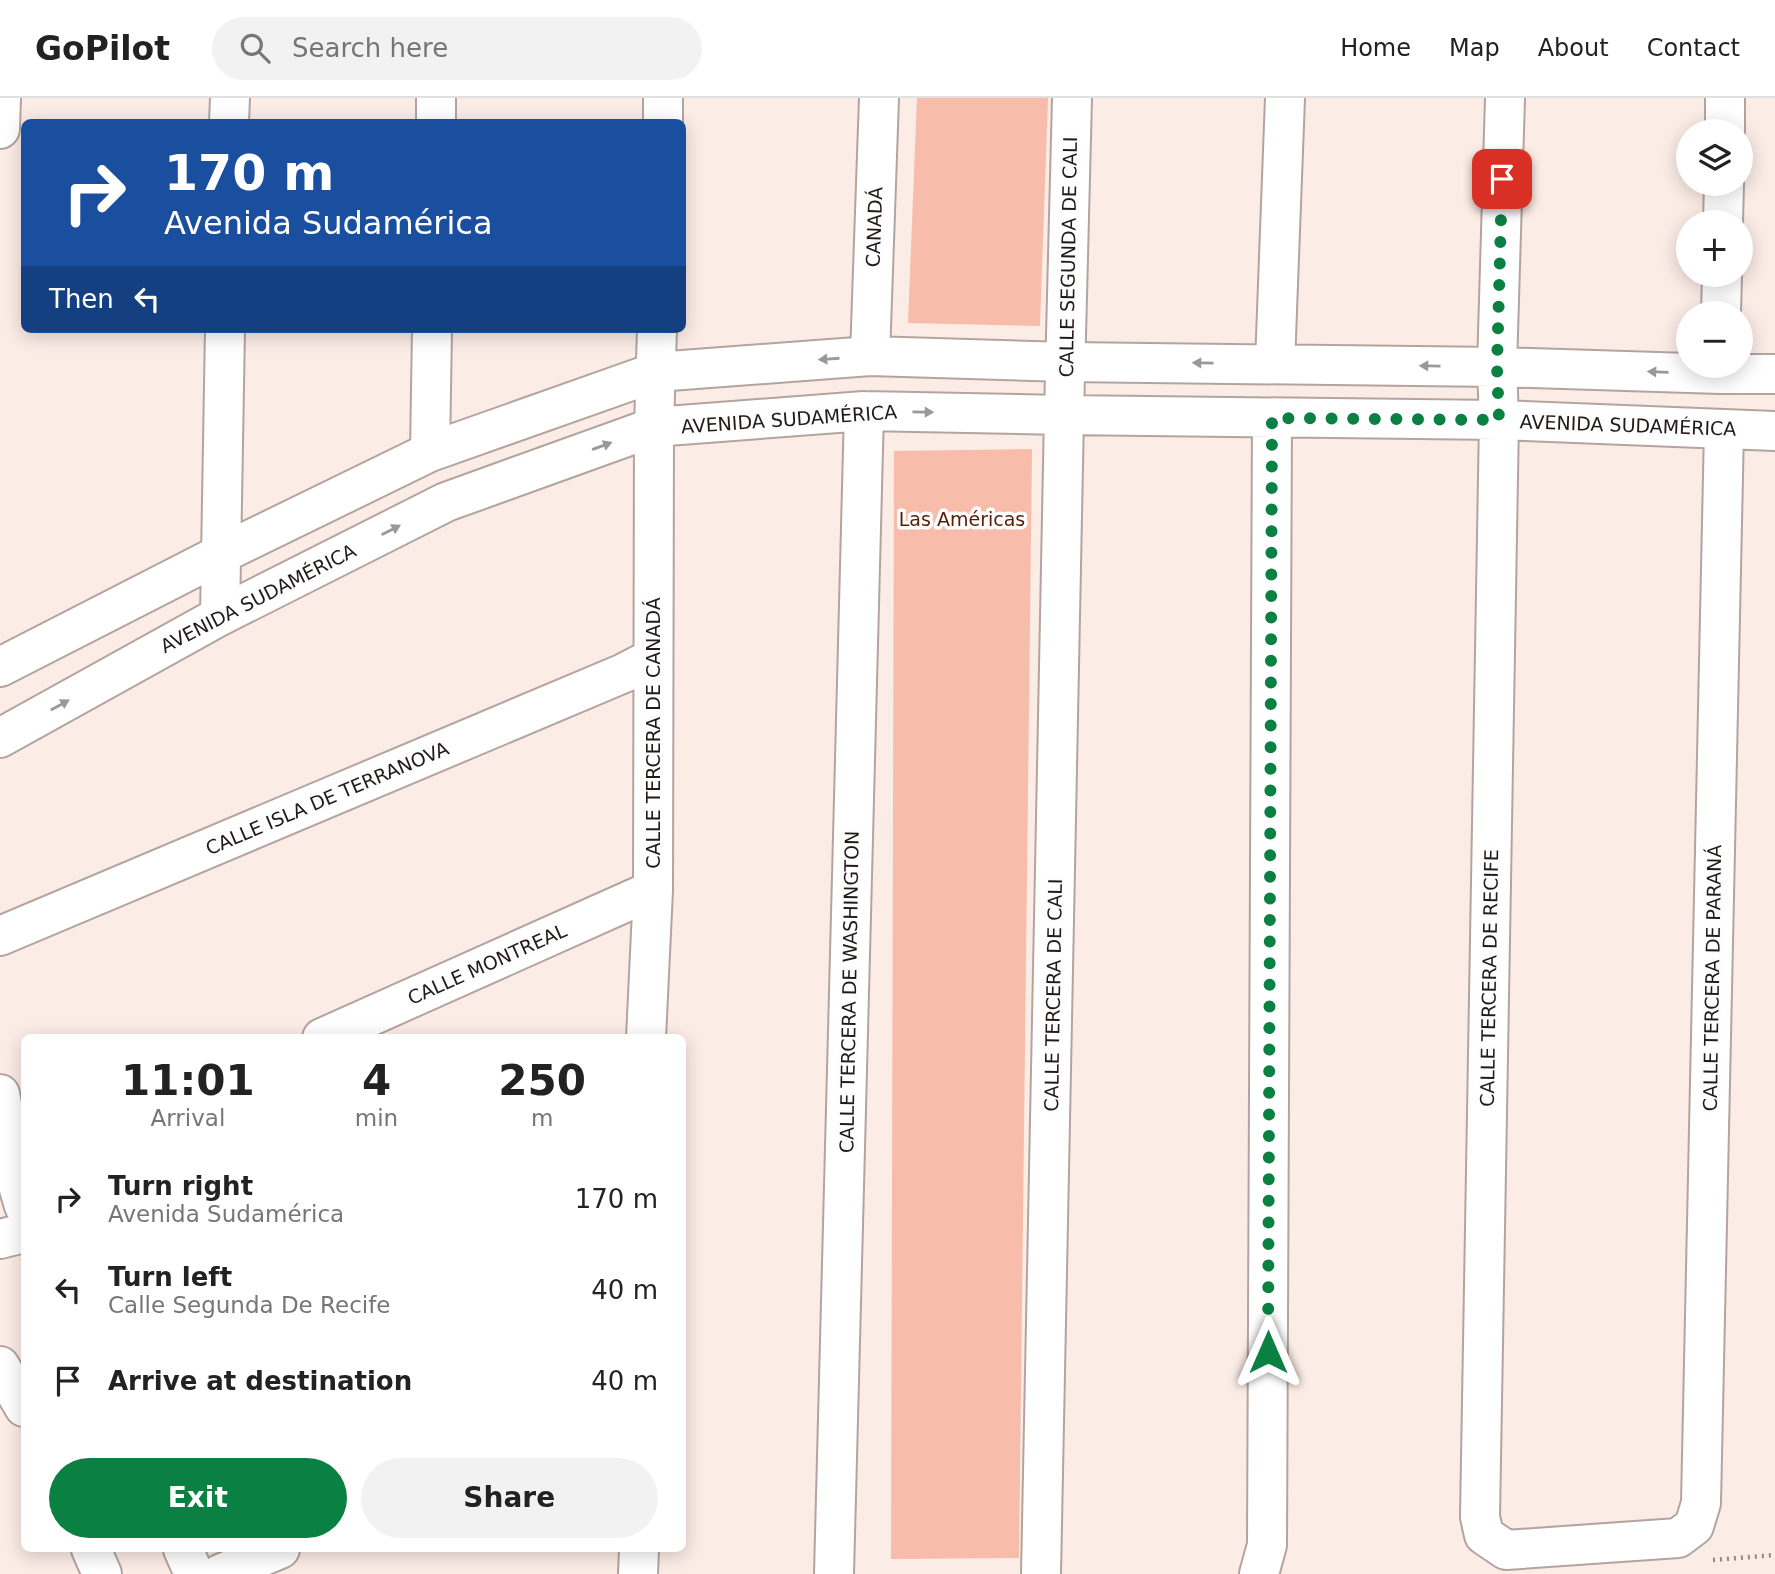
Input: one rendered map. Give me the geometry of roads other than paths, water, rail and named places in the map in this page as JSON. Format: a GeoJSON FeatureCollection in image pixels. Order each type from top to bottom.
{"type":"FeatureCollection","features":[{"type":"Feature","properties":{"kind":"street"},"geometry":{"type":"LineString","coordinates":[[0,129],[1,98]]}},
{"type":"Feature","properties":{"kind":"street"},"geometry":{"type":"LineString","coordinates":[[229,119],[230,98]]}},
{"type":"Feature","properties":{"kind":"street"},"geometry":{"type":"LineString","coordinates":[[436,98],[436,119]]}},
{"type":"Feature","properties":{"kind":"street"},"geometry":{"type":"LineString","coordinates":[[663,98],[663,119]]}},
{"type":"Feature","properties":{"kind":"street","name":"CANADÁ"},"geometry":{"type":"LineString","coordinates":[[870,356],[879,98]]}},
{"type":"Feature","properties":{"kind":"street","name":"CALLE SEGUNDA DE CALI"},"geometry":{"type":"LineString","coordinates":[[1064,415],[1072,98]]}},
{"type":"Feature","properties":{"kind":"street"},"geometry":{"type":"LineString","coordinates":[[1275,364],[1284,98]]}},
{"type":"Feature","properties":{"kind":"street","name":"CALLE TERCERA DE RECIFE"},"geometry":{"type":"LineString","coordinates":[[1505,98],[1497,367],[1499,420],[1480,1517],[1484,1535],[1506,1550],[1678,1538],[1694,1526]]}},
{"type":"Feature","properties":{"kind":"street"},"geometry":{"type":"LineString","coordinates":[[1725,98],[1725,119]]}},
{"type":"Feature","properties":{"kind":"street"},"geometry":{"type":"LineString","coordinates":[[220,616],[225,333]]}},
{"type":"Feature","properties":{"kind":"street"},"geometry":{"type":"LineString","coordinates":[[430,452],[432,333]]}},
{"type":"Feature","properties":{"kind":"street","name":"CALLE TERCERA DE CANADÁ"},"geometry":{"type":"LineString","coordinates":[[646,1034],[653,890],[654,428],[657,333]]}},
{"type":"Feature","properties":{"kind":"street"},"geometry":{"type":"LineString","coordinates":[[0,667],[221,554],[430,452],[656,372],[870,356],[1066,362],[1676,369]]}},
{"type":"Feature","properties":{"kind":"street"},"geometry":{"type":"LineString","coordinates":[[1753,372],[1775,374]]}},
{"type":"Feature","properties":{"kind":"street","name":"AVENIDA SUDAMÉRICA"},"geometry":{"type":"LineString","coordinates":[[0,738],[220,616],[446,502],[654,428],[864,411],[1499,420],[1775,431]]}},
{"type":"Feature","properties":{"kind":"street","name":"CALLE TERCERA DE WASHINGTON"},"geometry":{"type":"LineString","coordinates":[[834,1574],[864,411]]}},
{"type":"Feature","properties":{"kind":"street","name":"CALLE TERCERA DE CALI"},"geometry":{"type":"LineString","coordinates":[[1041,1574],[1064,415]]}},
{"type":"Feature","properties":{"kind":"street"},"geometry":{"type":"LineString","coordinates":[[1259,1574],[1267,1545],[1272,418]]}},
{"type":"Feature","properties":{"kind":"street","name":"CALLE TERCERA DE PARANÁ"},"geometry":{"type":"LineString","coordinates":[[1694,1526],[1701,1503],[1724,429]]}},
{"type":"Feature","properties":{"kind":"street","name":"CALLE ISLA DE TERRANOVA"},"geometry":{"type":"LineString","coordinates":[[0,936],[624,673],[653,658]]}},
{"type":"Feature","properties":{"kind":"street","name":"CALLE MONTREAL"},"geometry":{"type":"LineString","coordinates":[[331,1034],[653,890]]}},
{"type":"Feature","properties":{"kind":"street"},"geometry":{"type":"LineString","coordinates":[[0,1094],[21,1184]]}},
{"type":"Feature","properties":{"kind":"street"},"geometry":{"type":"LineString","coordinates":[[0,1239],[21,1234]]}},
{"type":"Feature","properties":{"kind":"street"},"geometry":{"type":"LineString","coordinates":[[0,1366],[21,1402]]}},
{"type":"Feature","properties":{"kind":"street"},"geometry":{"type":"LineString","coordinates":[[92,1552],[102,1574]]}},
{"type":"Feature","properties":{"kind":"street"},"geometry":{"type":"LineString","coordinates":[[184,1552],[194,1574]]}},
{"type":"Feature","properties":{"kind":"street"},"geometry":{"type":"LineString","coordinates":[[220,1574],[273,1552]]}},
{"type":"Feature","properties":{"kind":"street"},"geometry":{"type":"LineString","coordinates":[[638,1574],[639,1552]]}},
{"type":"Feature","properties":{"kind":"park label","name":"Las Américas"},"geometry":{"type":"Point","coordinates":[962,519]}}]}
